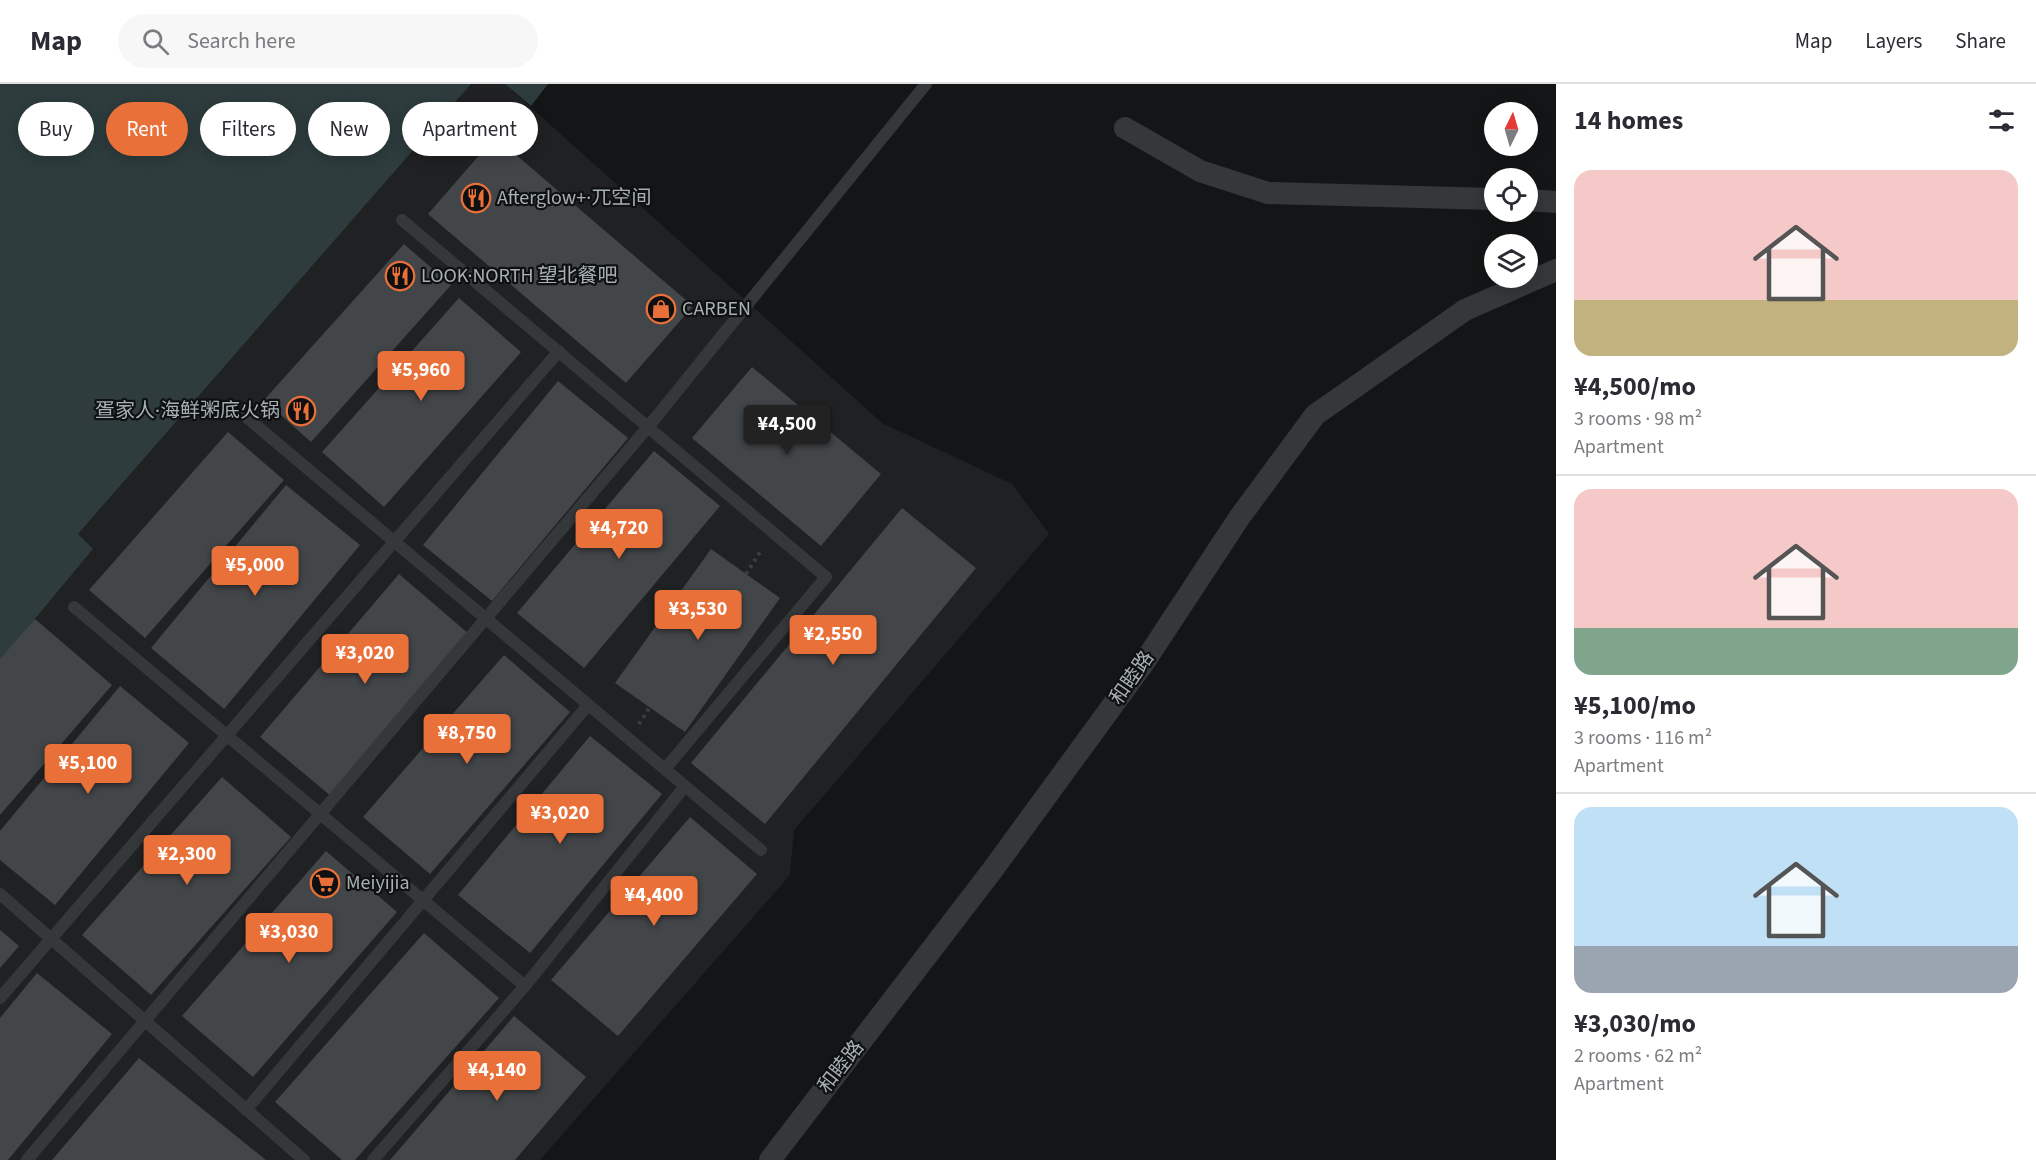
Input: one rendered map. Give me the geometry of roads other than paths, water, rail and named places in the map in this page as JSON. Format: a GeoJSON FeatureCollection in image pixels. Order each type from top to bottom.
{"type":"FeatureCollection","features":[{"type":"Feature","properties":{"kind":"street"},"geometry":{"type":"LineString","coordinates":[[1125,128],[1200,171],[1268,193],[1484,199]]}},
{"type":"Feature","properties":{"kind":"street"},"geometry":{"type":"LineString","coordinates":[[1538,201],[1556,202]]}},
{"type":"Feature","properties":{"kind":"street","name":"和睦路"},"geometry":{"type":"LineString","coordinates":[[770,1160],[991,872],[1144,662],[1239,518],[1315,415],[1465,310],[1556,270]]}},
{"type":"Feature","properties":{"kind":"lane"},"geometry":{"type":"LineString","coordinates":[[27,1160],[648,427],[926,84]]}},
{"type":"Feature","properties":{"kind":"lane"},"geometry":{"type":"LineString","coordinates":[[402,219],[826,577],[664,769]]}},
{"type":"Feature","properties":{"kind":"lane"},"geometry":{"type":"LineString","coordinates":[[0,998],[559,351]]}},
{"type":"Feature","properties":{"kind":"lane"},"geometry":{"type":"LineString","coordinates":[[245,416],[761,850]]}},
{"type":"Feature","properties":{"kind":"lane"},"geometry":{"type":"LineString","coordinates":[[74,607],[525,986]]}},
{"type":"Feature","properties":{"kind":"lane"},"geometry":{"type":"LineString","coordinates":[[246,1110],[588,705]]}},
{"type":"Feature","properties":{"kind":"lane"},"geometry":{"type":"LineString","coordinates":[[373,1160],[525,986],[685,786]]}},
{"type":"Feature","properties":{"kind":"lane"},"geometry":{"type":"LineString","coordinates":[[0,894],[304,1160]]}},
{"type":"Feature","properties":{"kind":"place","name":"Afterglow+·兀空间"},"geometry":{"type":"Point","coordinates":[476,198]}},
{"type":"Feature","properties":{"kind":"place","name":"LOOK·NORTH 望北餐吧"},"geometry":{"type":"Point","coordinates":[400,276]}},
{"type":"Feature","properties":{"kind":"place","name":"CARBEN"},"geometry":{"type":"Point","coordinates":[661,309]}},
{"type":"Feature","properties":{"kind":"place","name":"疍家人·海鲜粥底火锅"},"geometry":{"type":"Point","coordinates":[301,411]}},
{"type":"Feature","properties":{"kind":"place","name":"Meiyijia"},"geometry":{"type":"Point","coordinates":[325,883]}}]}
